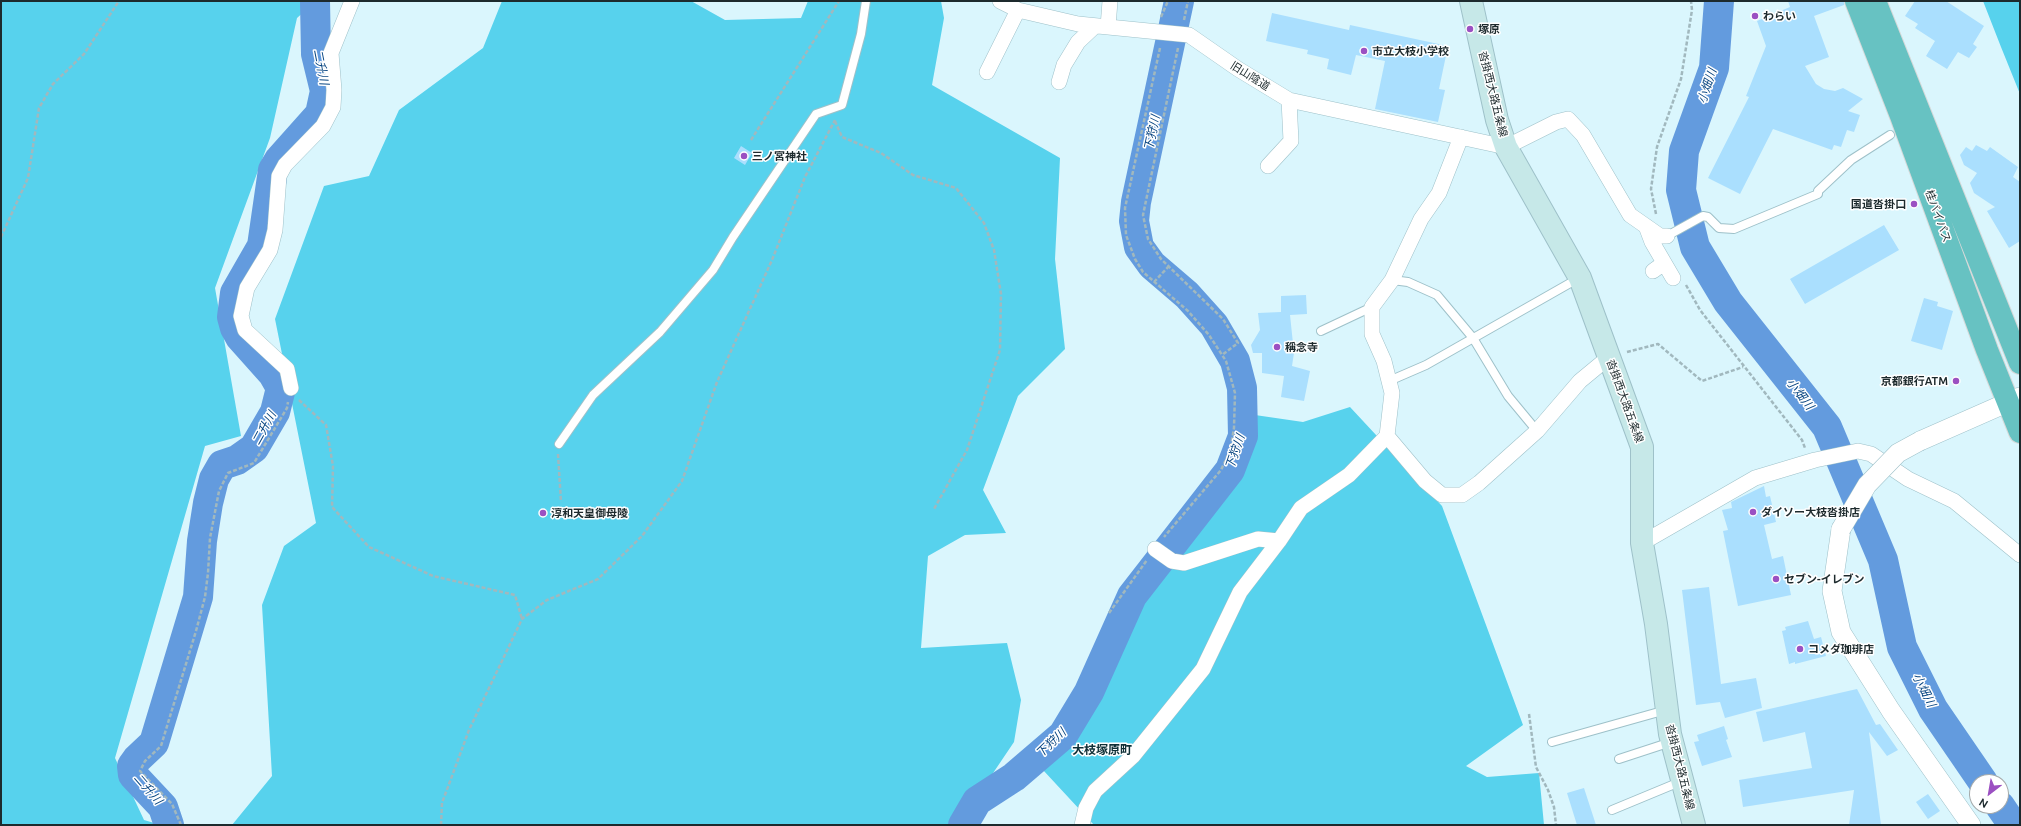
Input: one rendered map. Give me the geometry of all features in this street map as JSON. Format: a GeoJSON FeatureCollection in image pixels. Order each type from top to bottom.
{"type":"FeatureCollection","features":[{"type":"Feature","properties":{"kind":"highway","name":"桂バイパス"},"geometry":{"type":"LineString","coordinates":[[1856,1],[1901,116],[1987,350],[2014,400],[2020,432]]}},
{"type":"Feature","properties":{"kind":"highway","name":"桂バイパス"},"geometry":{"type":"LineString","coordinates":[[1876,1],[2020,363]]}},
{"type":"Feature","properties":{"kind":"main road","name":"沓掛西大路五条線"},"geometry":{"type":"LineString","coordinates":[[1471,1],[1497,120],[1506,147],[1580,278],[1642,447],[1642,543],[1656,624],[1672,742],[1694,825]]}},
{"type":"Feature","properties":{"kind":"street"},"geometry":{"type":"LineString","coordinates":[[291,388],[287,369],[245,330],[241,316],[247,288],[270,250],[275,230],[279,176],[285,165],[323,126],[333,107],[334,90],[331,53],[352,1]]}},
{"type":"Feature","properties":{"kind":"street","name":"旧山陰道"},"geometry":{"type":"LineString","coordinates":[[1000,1],[1018,10],[1078,24],[1189,35],[1238,69],[1289,100],[1506,147]]}},
{"type":"Feature","properties":{"kind":"street"},"geometry":{"type":"LineString","coordinates":[[1058,82],[1064,65],[1078,42],[1102,27],[1110,1]]}},
{"type":"Feature","properties":{"kind":"street"},"geometry":{"type":"LineString","coordinates":[[986,72],[1018,10]]}},
{"type":"Feature","properties":{"kind":"street"},"geometry":{"type":"LineString","coordinates":[[1268,166],[1290,141],[1289,100]]}},
{"type":"Feature","properties":{"kind":"street"},"geometry":{"type":"LineString","coordinates":[[1506,147],[1556,122],[1568,119],[1583,135],[1630,215],[1664,236]]}},
{"type":"Feature","properties":{"kind":"street"},"geometry":{"type":"LineString","coordinates":[[1082,825],[1086,808],[1095,790],[1134,756],[1204,669],[1240,592],[1279,541],[1301,508],[1349,476],[1387,436],[1392,393],[1384,361],[1372,334],[1372,307],[1392,280],[1421,219],[1439,193],[1461,137]]}},
{"type":"Feature","properties":{"kind":"street"},"geometry":{"type":"LineString","coordinates":[[1646,226],[1652,242],[1658,267],[1679,280]]}},
{"type":"Feature","properties":{"kind":"street"},"geometry":{"type":"LineString","coordinates":[[1387,436],[1425,481],[1442,496],[1462,495],[1479,483],[1537,431],[1580,381],[1609,357]]}},
{"type":"Feature","properties":{"kind":"street"},"geometry":{"type":"LineString","coordinates":[[1971,825],[1891,711],[1841,632],[1832,591],[1841,529],[1867,485],[1898,453],[1920,441],[2014,400]]}},
{"type":"Feature","properties":{"kind":"street"},"geometry":{"type":"LineString","coordinates":[[1642,543],[1755,478],[1812,461],[1858,451],[1871,454],[1908,479],[1954,501],[1993,535],[2020,555]]}},
{"type":"Feature","properties":{"kind":"street"},"geometry":{"type":"LineString","coordinates":[[1156,550],[1172,561],[1184,563],[1258,539],[1279,541]]}},
{"type":"Feature","properties":{"kind":"lane"},"geometry":{"type":"LineString","coordinates":[[559,444],[592,395],[660,332],[713,270],[733,237],[816,114],[842,106],[860,34],[866,1]]}},
{"type":"Feature","properties":{"kind":"lane"},"geometry":{"type":"LineString","coordinates":[[1664,236],[1703,216],[1708,216],[1719,228],[1734,229],[1818,194],[1818,191],[1851,160],[1890,135]]}},
{"type":"Feature","properties":{"kind":"lane"},"geometry":{"type":"LineString","coordinates":[[1389,381],[1426,365],[1580,278]]}},
{"type":"Feature","properties":{"kind":"lane"},"geometry":{"type":"LineString","coordinates":[[1392,280],[1408,282],[1437,295],[1473,338],[1508,396],[1537,431]]}},
{"type":"Feature","properties":{"kind":"lane"},"geometry":{"type":"LineString","coordinates":[[1321,331],[1372,307]]}},
{"type":"Feature","properties":{"kind":"lane"},"geometry":{"type":"LineString","coordinates":[[1552,742],[1667,710]]}},
{"type":"Feature","properties":{"kind":"lane"},"geometry":{"type":"LineString","coordinates":[[1619,759],[1672,742]]}},
{"type":"Feature","properties":{"kind":"lane"},"geometry":{"type":"LineString","coordinates":[[1612,810],[1682,781]]}},
{"type":"Feature","properties":{"kind":"path"},"geometry":{"type":"LineString","coordinates":[[1,237],[28,178],[39,108],[53,84],[84,54],[119,1]]}},
{"type":"Feature","properties":{"kind":"path"},"geometry":{"type":"LineString","coordinates":[[751,140],[839,1]]}},
{"type":"Feature","properties":{"kind":"path"},"geometry":{"type":"LineString","coordinates":[[1109,612],[1156,550],[1174,522],[1221,470],[1230,451],[1234,428],[1235,393],[1226,361],[1209,335],[1188,311],[1143,272],[1135,259],[1126,235],[1125,208],[1162,40],[1161,17],[1168,1]]}},
{"type":"Feature","properties":{"kind":"path"},"geometry":{"type":"LineString","coordinates":[[1188,1],[1142,215],[1148,239],[1161,259],[1223,319],[1238,343],[1222,354]]}},
{"type":"Feature","properties":{"kind":"path"},"geometry":{"type":"LineString","coordinates":[[1664,236],[1651,189],[1657,147],[1682,80],[1692,10],[1691,1]]}},
{"type":"Feature","properties":{"kind":"path"},"geometry":{"type":"LineString","coordinates":[[441,825],[442,803],[469,730],[522,619],[547,600],[598,579],[642,536],[682,481],[717,382],[772,260],[805,177],[842,106]]}},
{"type":"Feature","properties":{"kind":"path"},"geometry":{"type":"LineString","coordinates":[[835,120],[842,137],[881,153],[913,175],[956,188],[984,223],[994,250],[1001,294],[1000,350],[967,450],[934,509]]}},
{"type":"Feature","properties":{"kind":"path"},"geometry":{"type":"LineString","coordinates":[[1155,282],[1168,267]]}},
{"type":"Feature","properties":{"kind":"path"},"geometry":{"type":"LineString","coordinates":[[1679,280],[1743,367],[1802,440],[1812,461]]}},
{"type":"Feature","properties":{"kind":"path"},"geometry":{"type":"LineString","coordinates":[[1609,357],[1658,344],[1702,381],[1743,367]]}},
{"type":"Feature","properties":{"kind":"path"},"geometry":{"type":"LineString","coordinates":[[291,388],[300,400],[326,425],[333,466],[332,507],[369,547],[433,576],[514,595],[522,619]]}},
{"type":"Feature","properties":{"kind":"path"},"geometry":{"type":"LineString","coordinates":[[180,824],[172,804],[140,771],[144,761],[161,746],[196,631],[205,597],[210,538],[219,491],[228,473],[254,463],[287,408],[291,388]]}},
{"type":"Feature","properties":{"kind":"path"},"geometry":{"type":"LineString","coordinates":[[559,444],[561,502]]}},
{"type":"Feature","properties":{"kind":"path"},"geometry":{"type":"LineString","coordinates":[[1529,714],[1536,767],[1548,790],[1554,807],[1556,825]]}},
{"type":"Feature","properties":{"kind":"shaded area"},"geometry":{"type":"Polygon","coordinates":[[[1,1],[316,1],[297,18],[270,138],[215,288],[241,436],[205,446],[115,758],[144,820],[161,825],[1,825],[1,1]]]}},
{"type":"Feature","properties":{"kind":"shaded area"},"geometry":{"type":"Polygon","coordinates":[[[502,1],[691,1],[725,20],[801,18],[808,1],[941,1],[944,18],[932,85],[1060,158],[1055,259],[1065,349],[1018,396],[983,490],[1006,533],[965,535],[928,556],[921,648],[1007,643],[1021,700],[1014,742],[958,825],[232,825],[272,776],[262,605],[284,546],[316,523],[275,319],[324,186],[369,176],[399,110],[483,48],[502,1]]]}},
{"type":"Feature","properties":{"kind":"shaded area"},"geometry":{"type":"Polygon","coordinates":[[[1983,1],[2020,1],[2020,94],[2001,47],[1983,1]]]}},
{"type":"Feature","properties":{"kind":"shaded area"},"geometry":{"type":"Polygon","coordinates":[[[1350,407],[1442,506],[1523,725],[1466,766],[1487,777],[1539,773],[1544,825],[1094,825],[1043,770],[1255,415],[1303,422],[1350,407]]]}},
{"type":"Feature","properties":{"kind":"building"},"geometry":{"type":"Polygon","coordinates":[[[1788,1],[1844,1],[1844,5],[1814,16],[1829,57],[1805,66],[1816,84],[1824,89],[1835,91],[1843,88],[1863,99],[1848,111],[1860,115],[1854,132],[1847,130],[1841,147],[1834,145],[1832,150],[1773,129],[1740,194],[1708,178],[1749,97],[1746,96],[1766,46],[1757,21],[1790,7],[1788,1]]]}},
{"type":"Feature","properties":{"kind":"building"},"geometry":{"type":"Polygon","coordinates":[[[1915,1],[1946,1],[1984,26],[1973,44],[1977,47],[1969,58],[1958,52],[1947,69],[1926,56],[1935,41],[1915,28],[1918,24],[1905,16],[1915,1]]]}},
{"type":"Feature","properties":{"kind":"building"},"geometry":{"type":"Polygon","coordinates":[[[1272,13],[1349,30],[1350,25],[1448,46],[1439,89],[1445,90],[1438,122],[1375,109],[1385,61],[1356,55],[1351,75],[1327,69],[1329,59],[1307,54],[1308,50],[1266,41],[1272,13]]]}},
{"type":"Feature","properties":{"kind":"building"},"geometry":{"type":"Polygon","coordinates":[[[1976,145],[1987,151],[1990,147],[2018,167],[2013,177],[2020,182],[2020,241],[2009,248],[1987,211],[1995,207],[1974,193],[1970,183],[1977,173],[1964,165],[1960,155],[1966,147],[1972,151],[1976,145]]]}},
{"type":"Feature","properties":{"kind":"building"},"geometry":{"type":"Polygon","coordinates":[[[741,146],[752,153],[745,165],[734,158],[741,146]]]}},
{"type":"Feature","properties":{"kind":"building"},"geometry":{"type":"Polygon","coordinates":[[[1884,225],[1899,250],[1805,304],[1790,279],[1884,225]]]}},
{"type":"Feature","properties":{"kind":"building"},"geometry":{"type":"Polygon","coordinates":[[[1306,295],[1307,314],[1290,315],[1294,353],[1292,366],[1310,371],[1304,401],[1281,397],[1284,376],[1262,373],[1262,353],[1253,353],[1251,345],[1260,330],[1258,313],[1281,312],[1281,296],[1306,295]]]}},
{"type":"Feature","properties":{"kind":"building"},"geometry":{"type":"Polygon","coordinates":[[[1924,298],[1938,302],[1937,306],[1953,311],[1942,350],[1911,341],[1924,298]]]}},
{"type":"Feature","properties":{"kind":"building"},"geometry":{"type":"Polygon","coordinates":[[[1764,486],[1766,497],[1770,496],[1776,522],[1764,525],[1772,559],[1783,556],[1791,595],[1738,606],[1723,531],[1728,530],[1722,510],[1732,508],[1731,502],[1764,486]]]}},
{"type":"Feature","properties":{"kind":"building"},"geometry":{"type":"Polygon","coordinates":[[[1709,587],[1721,684],[1756,678],[1762,708],[1725,718],[1720,702],[1696,705],[1682,590],[1709,587]]]}},
{"type":"Feature","properties":{"kind":"building"},"geometry":{"type":"Polygon","coordinates":[[[1808,621],[1814,639],[1821,637],[1826,656],[1795,664],[1795,662],[1789,664],[1782,631],[1786,630],[1785,627],[1808,621]]]}},
{"type":"Feature","properties":{"kind":"building"},"geometry":{"type":"Polygon","coordinates":[[[1857,689],[1876,725],[1880,724],[1898,750],[1887,756],[1869,732],[1881,825],[1849,825],[1854,790],[1743,807],[1739,780],[1812,768],[1805,732],[1763,742],[1756,712],[1857,689]]]}},
{"type":"Feature","properties":{"kind":"building"},"geometry":{"type":"Polygon","coordinates":[[[1724,726],[1728,739],[1726,740],[1732,757],[1702,766],[1694,742],[1699,741],[1697,735],[1724,726]]]}},
{"type":"Feature","properties":{"kind":"building"},"geometry":{"type":"Polygon","coordinates":[[[1584,788],[1596,825],[1577,825],[1567,793],[1584,788]]]}},
{"type":"Feature","properties":{"kind":"building"},"geometry":{"type":"Polygon","coordinates":[[[1928,794],[1940,811],[1928,819],[1916,802],[1928,794]]]}},
{"type":"Feature","properties":{"kind":"waterway","name":"二升川"},"geometry":{"type":"LineString","coordinates":[[169,825],[163,807],[133,775],[132,766],[137,759],[154,743],[198,597],[202,541],[208,503],[214,479],[222,465],[237,460],[254,448],[275,412],[281,388],[273,374],[240,337],[235,328],[232,317],[235,293],[262,246],[273,170],[279,160],[320,114],[325,91],[316,54],[315,1]]}},
{"type":"Feature","properties":{"kind":"waterway","name":"下狩川"},"geometry":{"type":"LineString","coordinates":[[963,825],[977,801],[1014,777],[1063,735],[1089,692],[1132,596],[1230,470],[1243,436],[1242,388],[1235,361],[1214,325],[1187,295],[1152,265],[1139,247],[1134,221],[1136,202],[1179,1]]}},
{"type":"Feature","properties":{"kind":"waterway","name":"小畑川"},"geometry":{"type":"LineString","coordinates":[[1719,1],[1714,68],[1684,151],[1681,190],[1695,247],[1728,302],[1827,427],[1883,560],[1902,647],[1933,709],[1978,774]]}},
{"type":"Feature","properties":{"kind":"waterway","name":"小畑川"},"geometry":{"type":"LineString","coordinates":[[2005,814],[2013,825]]}},
{"type":"Feature","properties":{"kind":"place","name":"わらい"},"geometry":{"type":"Point","coordinates":[1755,16]}},
{"type":"Feature","properties":{"kind":"place","name":"塚原"},"geometry":{"type":"Point","coordinates":[1470,29]}},
{"type":"Feature","properties":{"kind":"place","name":"市立大枝小学校"},"geometry":{"type":"Point","coordinates":[1364,51]}},
{"type":"Feature","properties":{"kind":"place","name":"三ノ宮神社"},"geometry":{"type":"Point","coordinates":[744,156]}},
{"type":"Feature","properties":{"kind":"place","name":"国道沓掛口"},"geometry":{"type":"Point","coordinates":[1914,204]}},
{"type":"Feature","properties":{"kind":"place","name":"稱念寺"},"geometry":{"type":"Point","coordinates":[1277,347]}},
{"type":"Feature","properties":{"kind":"place","name":"京都銀行ATM"},"geometry":{"type":"Point","coordinates":[1956,381]}},
{"type":"Feature","properties":{"kind":"place","name":"ダイソー大枝沓掛店"},"geometry":{"type":"Point","coordinates":[1753,512]}},
{"type":"Feature","properties":{"kind":"place","name":"淳和天皇御母陵"},"geometry":{"type":"Point","coordinates":[543,513]}},
{"type":"Feature","properties":{"kind":"place","name":"セブン-イレブン"},"geometry":{"type":"Point","coordinates":[1776,579]}},
{"type":"Feature","properties":{"kind":"place","name":"コメダ珈琲店"},"geometry":{"type":"Point","coordinates":[1800,649]}},
{"type":"Feature","properties":{"kind":"district","name":"大枝塚原町"},"geometry":{"type":"Point","coordinates":[1102,750]}}]}
